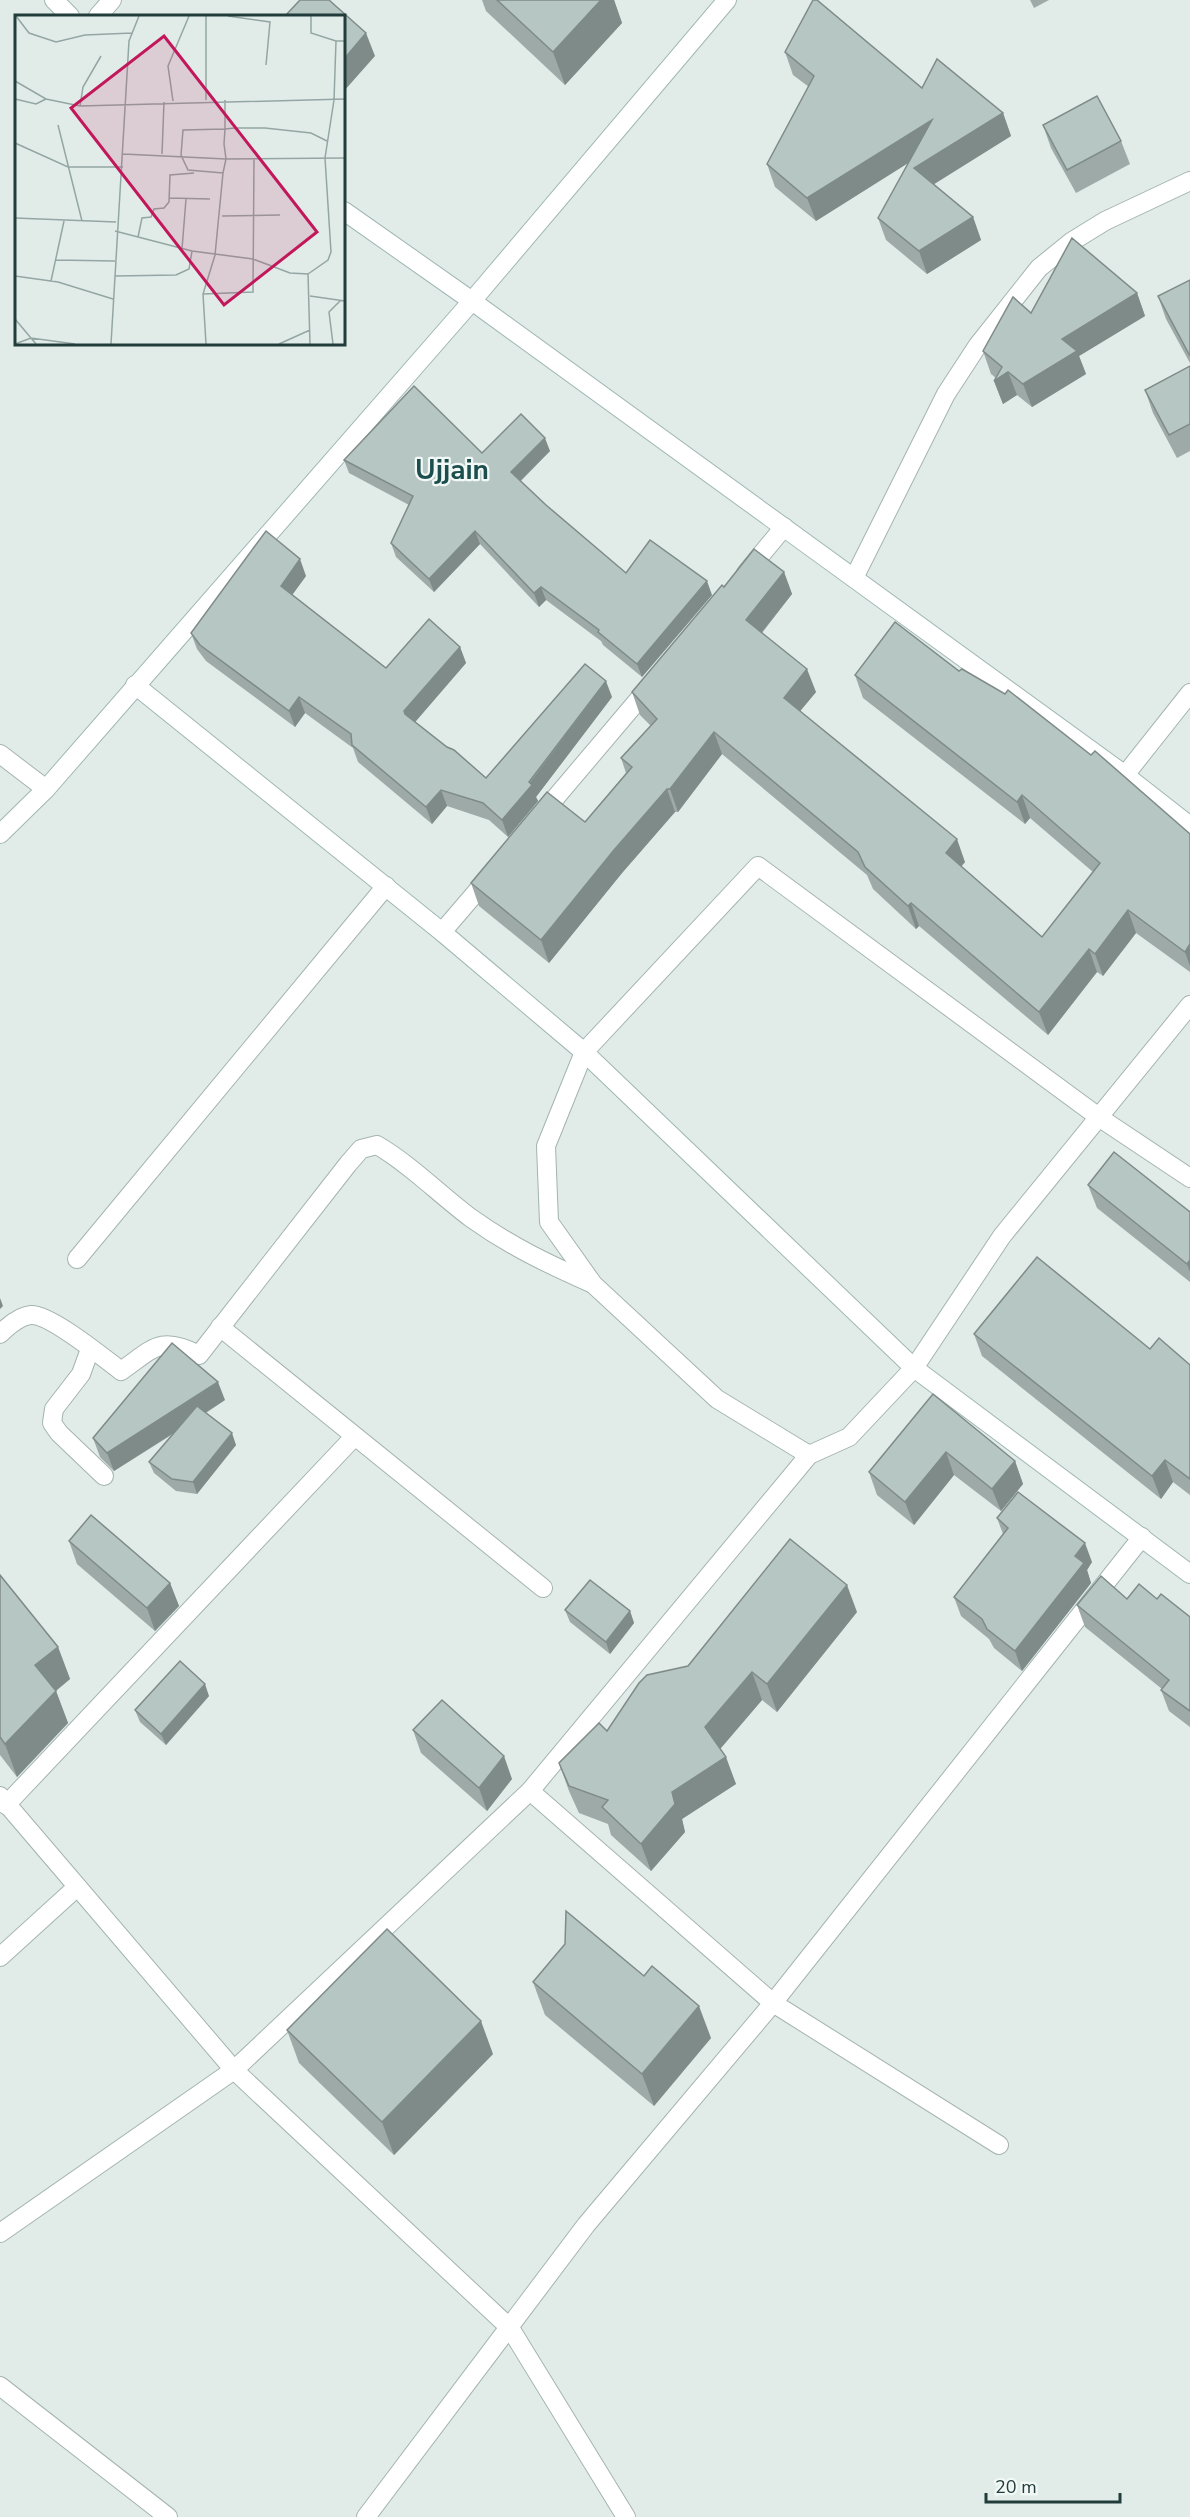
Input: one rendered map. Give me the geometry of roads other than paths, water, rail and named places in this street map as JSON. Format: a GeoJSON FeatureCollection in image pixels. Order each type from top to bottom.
{"type":"FeatureCollection","features":[{"type":"Feature","properties":{"kind":"street"},"geometry":{"type":"LineString","coordinates":[[54,0],[69,15]]}},
{"type":"Feature","properties":{"kind":"street"},"geometry":{"type":"LineString","coordinates":[[99,15],[112,0]]}},
{"type":"Feature","properties":{"kind":"street"},"geometry":{"type":"LineString","coordinates":[[0,834],[46,789],[472,301],[727,0]]}},
{"type":"Feature","properties":{"kind":"street"},"geometry":{"type":"LineString","coordinates":[[854,578],[946,394],[978,345],[1039,268],[1071,242],[1105,221],[1190,181]]}},
{"type":"Feature","properties":{"kind":"street"},"geometry":{"type":"LineString","coordinates":[[345,212],[784,527],[1190,826]]}},
{"type":"Feature","properties":{"kind":"street"},"geometry":{"type":"LineString","coordinates":[[731,590],[784,527]]}},
{"type":"Feature","properties":{"kind":"street"},"geometry":{"type":"LineString","coordinates":[[526,833],[663,671]]}},
{"type":"Feature","properties":{"kind":"street"},"geometry":{"type":"LineString","coordinates":[[135,685],[386,886],[584,1052],[914,1368],[1190,1574]]}},
{"type":"Feature","properties":{"kind":"street"},"geometry":{"type":"LineString","coordinates":[[1125,776],[1190,693]]}},
{"type":"Feature","properties":{"kind":"street"},"geometry":{"type":"LineString","coordinates":[[0,754],[46,789]]}},
{"type":"Feature","properties":{"kind":"street"},"geometry":{"type":"LineString","coordinates":[[442,932],[503,860]]}},
{"type":"Feature","properties":{"kind":"street"},"geometry":{"type":"LineString","coordinates":[[809,1455],[717,1400],[593,1284],[549,1222],[548,1211],[546,1146],[584,1052],[758,866],[1100,1118],[1190,1178]]}},
{"type":"Feature","properties":{"kind":"street"},"geometry":{"type":"LineString","coordinates":[[77,1259],[386,886]]}},
{"type":"Feature","properties":{"kind":"street"},"geometry":{"type":"LineString","coordinates":[[0,2233],[234,2070],[530,1791],[809,1455],[849,1437],[914,1368],[1002,1236],[1190,1005]]}},
{"type":"Feature","properties":{"kind":"street"},"geometry":{"type":"LineString","coordinates":[[0,1334],[14,1321],[31,1315],[51,1320],[121,1371],[160,1345],[179,1345],[199,1355],[348,1164],[361,1149],[376,1145],[396,1156],[471,1218],[526,1254],[593,1284]]}},
{"type":"Feature","properties":{"kind":"street"},"geometry":{"type":"LineString","coordinates":[[220,1327],[543,1588]]}},
{"type":"Feature","properties":{"kind":"street"},"geometry":{"type":"LineString","coordinates":[[90,1348],[81,1374],[54,1409],[52,1423],[59,1433],[104,1476]]}},
{"type":"Feature","properties":{"kind":"street"},"geometry":{"type":"LineString","coordinates":[[354,1437],[3,1801],[234,2070],[510,2328],[626,2517]]}},
{"type":"Feature","properties":{"kind":"street"},"geometry":{"type":"LineString","coordinates":[[366,2517],[586,2224],[773,2003],[1142,1537]]}},
{"type":"Feature","properties":{"kind":"street"},"geometry":{"type":"LineString","coordinates":[[530,1791],[773,2003],[999,2145]]}},
{"type":"Feature","properties":{"kind":"street"},"geometry":{"type":"LineString","coordinates":[[0,1957],[77,1887]]}},
{"type":"Feature","properties":{"kind":"street"},"geometry":{"type":"LineString","coordinates":[[0,2386],[168,2517]]}},
{"type":"Feature","properties":{"kind":"district","name":"Ujjain"},"geometry":{"type":"Point","coordinates":[452,469]}}]}
